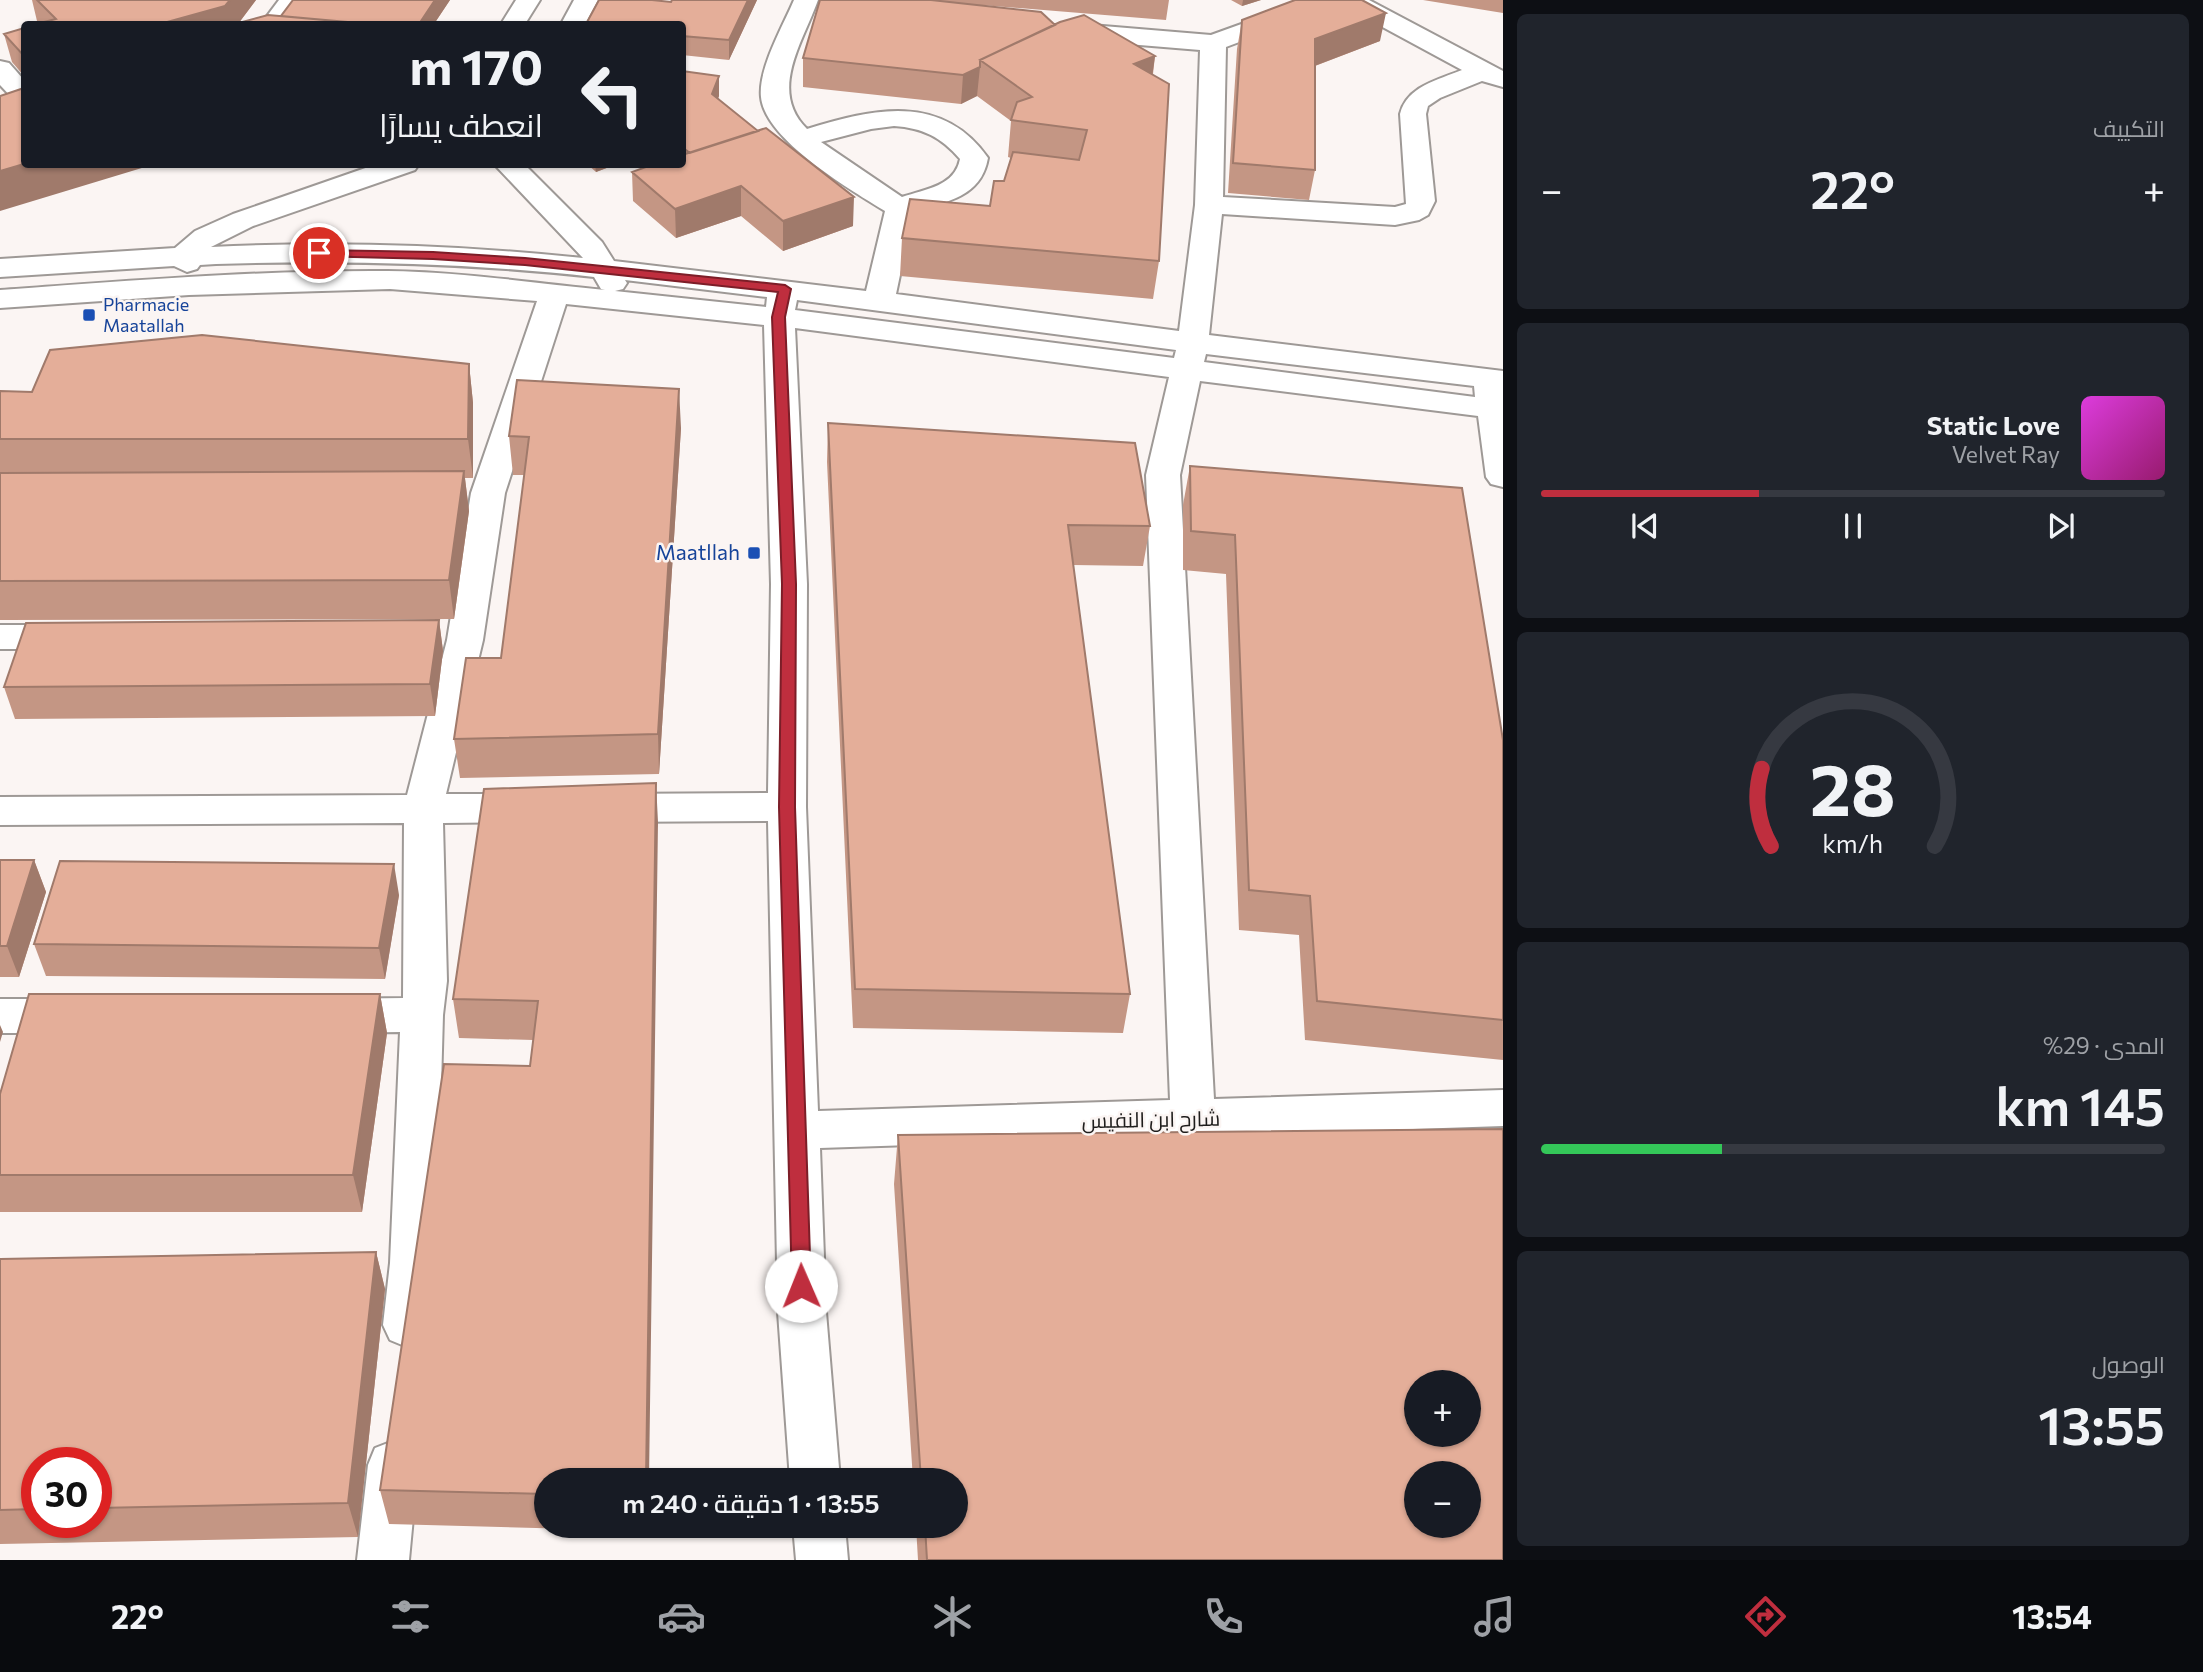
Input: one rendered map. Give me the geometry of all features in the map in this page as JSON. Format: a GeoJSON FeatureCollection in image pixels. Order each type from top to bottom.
{"type":"FeatureCollection","features":[{"type":"Feature","properties":{"kind":"street"},"geometry":{"type":"LineString","coordinates":[[275,21],[292,0]]}},
{"type":"Feature","properties":{"kind":"street"},"geometry":{"type":"LineString","coordinates":[[515,21],[528,0]]}},
{"type":"Feature","properties":{"kind":"street"},"geometry":{"type":"LineString","coordinates":[[575,21],[586,0]]}},
{"type":"Feature","properties":{"kind":"street"},"geometry":{"type":"LineString","coordinates":[[1049,29],[1213,43],[1331,0]]}},
{"type":"Feature","properties":{"kind":"street"},"geometry":{"type":"LineString","coordinates":[[1350,0],[1494,76]]}},
{"type":"Feature","properties":{"kind":"street"},"geometry":{"type":"LineString","coordinates":[[831,10],[804,4],[776,79],[774,97],[777,111],[802,139],[843,173],[900,208]]}},
{"type":"Feature","properties":{"kind":"street"},"geometry":{"type":"LineString","coordinates":[[1193,1119],[1163,475],[1189,356],[1209,205],[1213,43]]}},
{"type":"Feature","properties":{"kind":"street"},"geometry":{"type":"LineString","coordinates":[[0,69],[21,92]]}},
{"type":"Feature","properties":{"kind":"street"},"geometry":{"type":"LineString","coordinates":[[1209,205],[1376,216],[1409,214],[1418,209],[1421,201],[1413,114],[1416,102],[1431,92],[1494,76]]}},
{"type":"Feature","properties":{"kind":"street"},"geometry":{"type":"LineString","coordinates":[[802,139],[886,117],[930,123],[962,140],[974,158],[971,174],[949,191],[900,208]]}},
{"type":"Feature","properties":{"kind":"street"},"geometry":{"type":"LineString","coordinates":[[188,272],[189,250],[205,237],[243,220],[393,168]]}},
{"type":"Feature","properties":{"kind":"street"},"geometry":{"type":"LineString","coordinates":[[512,168],[592,248],[610,284]]}},
{"type":"Feature","properties":{"kind":"street"},"geometry":{"type":"LineString","coordinates":[[879,301],[900,208]]}},
{"type":"Feature","properties":{"kind":"street"},"geometry":{"type":"LineString","coordinates":[[0,329],[6,299],[319,253],[433,255],[610,284],[782,303],[1497,395],[1503,477]]}},
{"type":"Feature","properties":{"kind":"street"},"geometry":{"type":"LineString","coordinates":[[0,268],[188,272],[555,292],[610,284]]}},
{"type":"Feature","properties":{"kind":"street"},"geometry":{"type":"LineString","coordinates":[[402,1371],[393,1263],[426,981],[422,807],[452,640],[474,493],[555,292]]}},
{"type":"Feature","properties":{"kind":"street"},"geometry":{"type":"LineString","coordinates":[[782,303],[879,301],[1189,356]]}},
{"type":"Feature","properties":{"kind":"street"},"geometry":{"type":"LineString","coordinates":[[782,303],[789,584],[787,807],[799,1130],[802,1312],[814,1468]]}},
{"type":"Feature","properties":{"kind":"street"},"geometry":{"type":"LineString","coordinates":[[0,637],[110,637]]}},
{"type":"Feature","properties":{"kind":"street"},"geometry":{"type":"LineString","coordinates":[[0,811],[787,807]]}},
{"type":"Feature","properties":{"kind":"street"},"geometry":{"type":"LineString","coordinates":[[0,1016],[109,1016]]}},
{"type":"Feature","properties":{"kind":"street"},"geometry":{"type":"LineString","coordinates":[[299,1016],[422,1016]]}},
{"type":"Feature","properties":{"kind":"street","name":"شارح ابن النفيس"},"geometry":{"type":"LineString","coordinates":[[799,1130],[1503,1108]]}},
{"type":"Feature","properties":{"kind":"street"},"geometry":{"type":"LineString","coordinates":[[383,1560],[397,1425]]}},
{"type":"Feature","properties":{"kind":"street"},"geometry":{"type":"LineString","coordinates":[[820,1538],[821,1560]]}},
{"type":"Feature","properties":{"kind":"building"},"geometry":{"type":"Polygon","coordinates":[[[37,0],[230,0],[225,6],[171,21],[48,21],[56,19],[37,0]]]}},
{"type":"Feature","properties":{"kind":"building"},"geometry":{"type":"Polygon","coordinates":[[[293,0],[435,0],[421,21],[337,21],[281,16],[293,0]]]}},
{"type":"Feature","properties":{"kind":"building"},"geometry":{"type":"Polygon","coordinates":[[[599,0],[748,0],[729,40],[686,36],[686,21],[588,21],[599,0]]]}},
{"type":"Feature","properties":{"kind":"building"},"geometry":{"type":"Polygon","coordinates":[[[820,0],[931,0],[1041,12],[1055,25],[980,60],[980,67],[963,75],[803,58],[820,0]]]}},
{"type":"Feature","properties":{"kind":"building"},"geometry":{"type":"Polygon","coordinates":[[[1295,0],[1362,0],[1386,13],[1315,39],[1315,170],[1233,163],[1242,20],[1295,0]]]}},
{"type":"Feature","properties":{"kind":"building"},"geometry":{"type":"Polygon","coordinates":[[[268,15],[336,21],[246,21],[268,15]]]}},
{"type":"Feature","properties":{"kind":"building"},"geometry":{"type":"Polygon","coordinates":[[[1084,15],[1155,56],[1134,64],[1169,84],[1159,261],[902,238],[910,199],[990,206],[994,181],[1004,181],[1013,152],[1079,160],[1087,130],[1011,120],[1017,102],[1032,97],[980,60],[1060,22],[1084,15]]]}},
{"type":"Feature","properties":{"kind":"building"},"geometry":{"type":"Polygon","coordinates":[[[21,29],[21,53],[4,34],[21,29]]]}},
{"type":"Feature","properties":{"kind":"building"},"geometry":{"type":"Polygon","coordinates":[[[686,72],[719,76],[712,94],[758,131],[690,153],[686,150],[686,72]]]}},
{"type":"Feature","properties":{"kind":"building"},"geometry":{"type":"Polygon","coordinates":[[[21,89],[21,165],[0,171],[0,96],[21,89]]]}},
{"type":"Feature","properties":{"kind":"building"},"geometry":{"type":"Polygon","coordinates":[[[766,128],[854,197],[783,221],[741,186],[675,209],[632,172],[643,168],[686,168],[686,154],[766,128]]]}},
{"type":"Feature","properties":{"kind":"building"},"geometry":{"type":"Polygon","coordinates":[[[202,335],[469,364],[468,439],[0,439],[0,391],[32,392],[50,350],[202,335]]]}},
{"type":"Feature","properties":{"kind":"building"},"geometry":{"type":"Polygon","coordinates":[[[517,380],[679,389],[658,734],[454,739],[466,658],[501,658],[529,437],[509,436],[517,380]]]}},
{"type":"Feature","properties":{"kind":"building"},"geometry":{"type":"Polygon","coordinates":[[[828,423],[1135,443],[1150,526],[1068,525],[1130,994],[855,989],[828,423]]]}},
{"type":"Feature","properties":{"kind":"building"},"geometry":{"type":"Polygon","coordinates":[[[1190,466],[1462,488],[1503,740],[1503,1020],[1317,1001],[1310,896],[1249,890],[1235,535],[1191,531],[1190,466]]]}},
{"type":"Feature","properties":{"kind":"building"},"geometry":{"type":"Polygon","coordinates":[[[464,471],[449,580],[0,581],[0,473],[464,471]]]}},
{"type":"Feature","properties":{"kind":"building"},"geometry":{"type":"Polygon","coordinates":[[[439,620],[430,684],[4,687],[26,623],[439,620]]]}},
{"type":"Feature","properties":{"kind":"building"},"geometry":{"type":"Polygon","coordinates":[[[656,783],[646,1468],[534,1468],[534,1494],[380,1490],[444,1064],[530,1066],[538,1001],[453,999],[484,789],[656,783]]]}},
{"type":"Feature","properties":{"kind":"building"},"geometry":{"type":"Polygon","coordinates":[[[0,860],[34,860],[7,946],[0,946],[0,860]]]}},
{"type":"Feature","properties":{"kind":"building"},"geometry":{"type":"Polygon","coordinates":[[[60,861],[394,864],[379,948],[34,944],[60,861]]]}},
{"type":"Feature","properties":{"kind":"building"},"geometry":{"type":"Polygon","coordinates":[[[29,994],[380,994],[353,1175],[0,1175],[0,1094],[29,994]]]}},
{"type":"Feature","properties":{"kind":"building"},"geometry":{"type":"Polygon","coordinates":[[[1503,1129],[1503,1560],[927,1560],[926,1538],[968,1538],[968,1468],[920,1468],[898,1135],[1503,1129]]]}},
{"type":"Feature","properties":{"kind":"building"},"geometry":{"type":"Polygon","coordinates":[[[376,1252],[348,1503],[112,1508],[112,1447],[21,1447],[21,1509],[0,1510],[0,1259],[376,1252]]]}},
{"type":"Feature","properties":{"kind":"place","name":"Pharmacie Maatallah"},"geometry":{"type":"Point","coordinates":[89,315]}},
{"type":"Feature","properties":{"kind":"place","name":"Maatllah"},"geometry":{"type":"Point","coordinates":[754,553]}},
{"type":"Feature","properties":{"kind":"route"},"geometry":{"type":"LineString","coordinates":[[319,253],[433,255],[525,262],[785,289],[779,317],[789,584],[787,807],[799,1130],[801,1286]]}}]}
